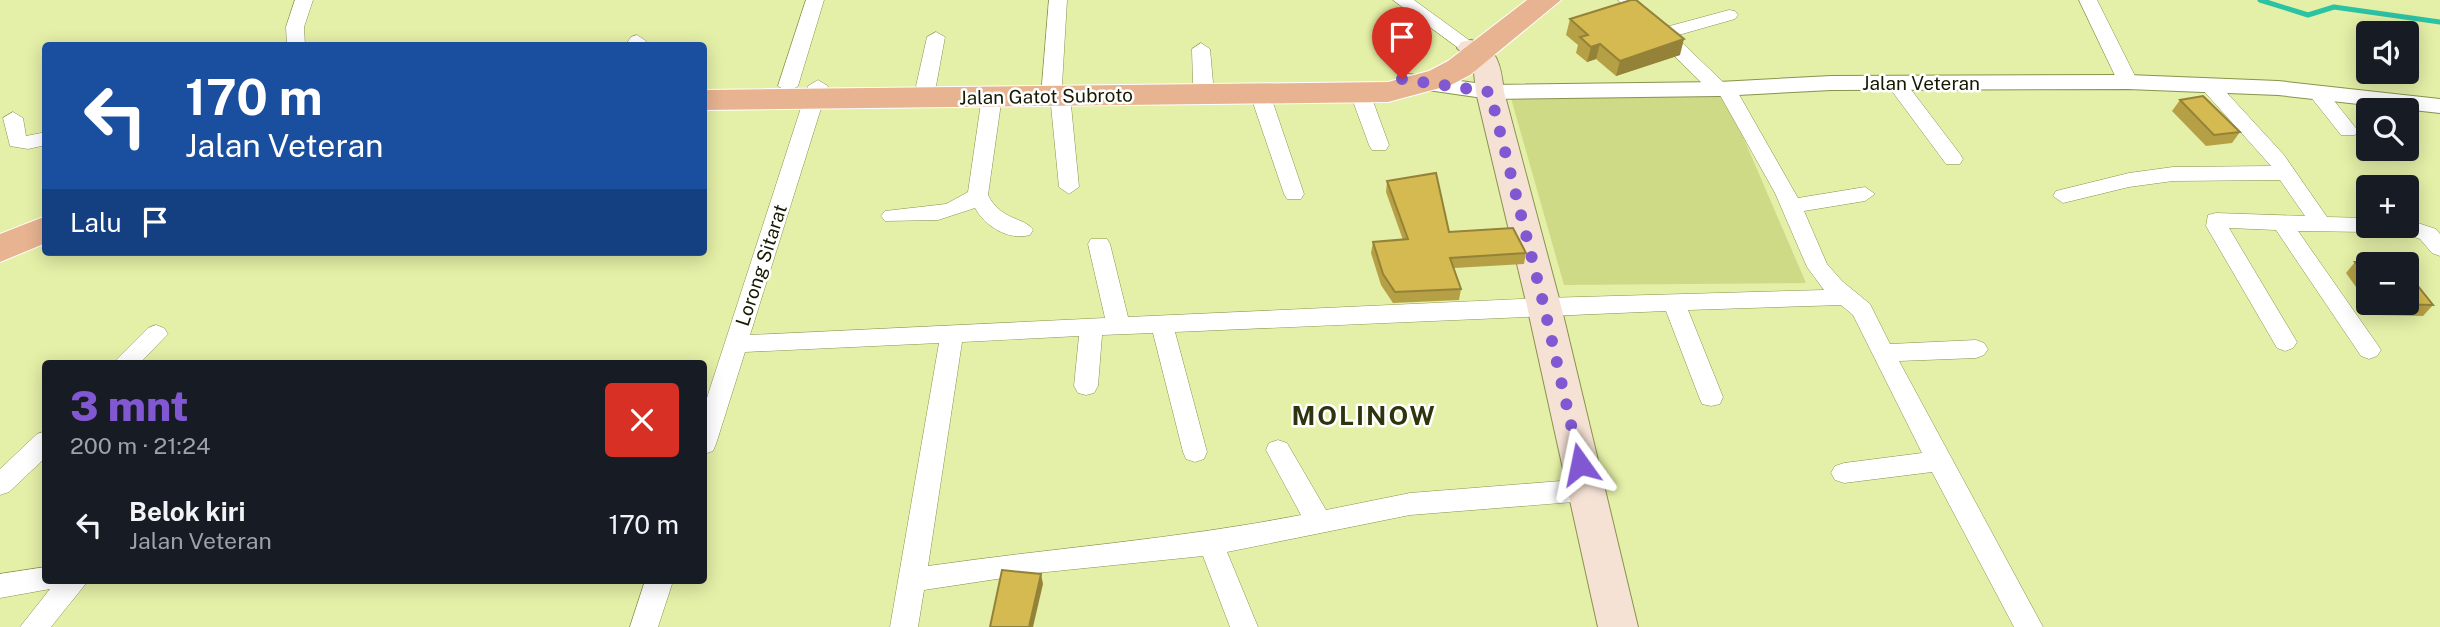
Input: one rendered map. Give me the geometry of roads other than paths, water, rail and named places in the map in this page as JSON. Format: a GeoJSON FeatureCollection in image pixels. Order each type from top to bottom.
{"type":"FeatureCollection","features":[{"type":"Feature","properties":{"kind":"highway"},"geometry":{"type":"LineString","coordinates":[[1390,86],[1459,68],[1528,0]]}},
{"type":"Feature","properties":{"kind":"highway"},"geometry":{"type":"LineString","coordinates":[[1476,51],[1546,0]]}},
{"type":"Feature","properties":{"kind":"highway","name":"Jalan Gatot Subroto"},"geometry":{"type":"LineString","coordinates":[[707,87],[992,96],[1203,83],[1278,91]]}},
{"type":"Feature","properties":{"kind":"highway","name":"Jalan Gatot Subroto"},"geometry":{"type":"LineString","coordinates":[[707,100],[807,90],[926,86],[1056,90],[1278,91],[1390,86]]}},
{"type":"Feature","properties":{"kind":"highway"},"geometry":{"type":"LineString","coordinates":[[0,235],[42,217]]}},
{"type":"Feature","properties":{"kind":"highway"},"geometry":{"type":"LineString","coordinates":[[0,249],[42,231]]}},
{"type":"Feature","properties":{"kind":"main road"},"geometry":{"type":"LineString","coordinates":[[1476,51],[1486,60],[1490,92],[1544,306],[1618,627]]}},
{"type":"Feature","properties":{"kind":"street"},"geometry":{"type":"LineString","coordinates":[[296,42],[295,27],[304,0]]}},
{"type":"Feature","properties":{"kind":"street","name":"Lorong Sitarat"},"geometry":{"type":"LineString","coordinates":[[707,434],[807,90],[815,0]]}},
{"type":"Feature","properties":{"kind":"street"},"geometry":{"type":"LineString","coordinates":[[1058,0],[1056,90],[1069,187]]}},
{"type":"Feature","properties":{"kind":"street"},"geometry":{"type":"LineString","coordinates":[[1402,0],[1476,51]]}},
{"type":"Feature","properties":{"kind":"street"},"geometry":{"type":"LineString","coordinates":[[1627,0],[1723,88],[1791,206],[1818,267],[1845,297],[1862,310],[1938,461],[2029,627]]}},
{"type":"Feature","properties":{"kind":"street"},"geometry":{"type":"LineString","coordinates":[[2088,0],[2128,82]]}},
{"type":"Feature","properties":{"kind":"street"},"geometry":{"type":"LineString","coordinates":[[1662,34],[1729,15]]}},
{"type":"Feature","properties":{"kind":"street"},"geometry":{"type":"LineString","coordinates":[[926,86],[936,37]]}},
{"type":"Feature","properties":{"kind":"street"},"geometry":{"type":"LineString","coordinates":[[1201,49],[1203,83]]}},
{"type":"Feature","properties":{"kind":"street","name":"Jalan Veteran"},"geometry":{"type":"LineString","coordinates":[[1390,86],[1490,92],[1896,83],[2128,82],[2317,92],[2440,106]]}},
{"type":"Feature","properties":{"kind":"street"},"geometry":{"type":"LineString","coordinates":[[1896,83],[1953,159]]}},
{"type":"Feature","properties":{"kind":"street"},"geometry":{"type":"LineString","coordinates":[[2209,85],[2286,173],[2321,223]]}},
{"type":"Feature","properties":{"kind":"street"},"geometry":{"type":"LineString","coordinates":[[1379,145],[1390,86]]}},
{"type":"Feature","properties":{"kind":"street"},"geometry":{"type":"LineString","coordinates":[[1278,91],[1294,194]]}},
{"type":"Feature","properties":{"kind":"street"},"geometry":{"type":"LineString","coordinates":[[2317,92],[2348,131]]}},
{"type":"Feature","properties":{"kind":"street"},"geometry":{"type":"LineString","coordinates":[[992,96],[978,195],[984,209],[994,219],[1008,227],[1022,229]]}},
{"type":"Feature","properties":{"kind":"street"},"geometry":{"type":"LineString","coordinates":[[13,118],[18,141],[28,143],[42,139]]}},
{"type":"Feature","properties":{"kind":"street"},"geometry":{"type":"LineString","coordinates":[[2063,196],[2129,180],[2173,174],[2286,173]]}},
{"type":"Feature","properties":{"kind":"street"},"geometry":{"type":"LineString","coordinates":[[1791,206],[1865,194]]}},
{"type":"Feature","properties":{"kind":"street"},"geometry":{"type":"LineString","coordinates":[[892,216],[953,211],[968,205],[978,195]]}},
{"type":"Feature","properties":{"kind":"street"},"geometry":{"type":"LineString","coordinates":[[2285,342],[2217,226],[2217,220],[2356,224]]}},
{"type":"Feature","properties":{"kind":"street"},"geometry":{"type":"LineString","coordinates":[[2282,223],[2368,350]]}},
{"type":"Feature","properties":{"kind":"street"},"geometry":{"type":"LineString","coordinates":[[2419,231],[2428,234],[2440,248]]}},
{"type":"Feature","properties":{"kind":"street"},"geometry":{"type":"LineString","coordinates":[[1099,244],[1119,327]]}},
{"type":"Feature","properties":{"kind":"street"},"geometry":{"type":"LineString","coordinates":[[735,344],[1544,306],[1845,297]]}},
{"type":"Feature","properties":{"kind":"street"},"geometry":{"type":"LineString","coordinates":[[1674,302],[1711,397]]}},
{"type":"Feature","properties":{"kind":"street"},"geometry":{"type":"LineString","coordinates":[[1162,325],[1195,452]]}},
{"type":"Feature","properties":{"kind":"street"},"geometry":{"type":"LineString","coordinates":[[1086,386],[1091,328]]}},
{"type":"Feature","properties":{"kind":"street"},"geometry":{"type":"LineString","coordinates":[[128,360],[156,334]]}},
{"type":"Feature","properties":{"kind":"street"},"geometry":{"type":"LineString","coordinates":[[904,627],[952,334]]}},
{"type":"Feature","properties":{"kind":"street"},"geometry":{"type":"LineString","coordinates":[[1883,353],[1976,349]]}},
{"type":"Feature","properties":{"kind":"street"},"geometry":{"type":"LineString","coordinates":[[0,485],[42,445]]}},
{"type":"Feature","properties":{"kind":"street"},"geometry":{"type":"LineString","coordinates":[[1278,450],[1319,522]]}},
{"type":"Feature","properties":{"kind":"street"},"geometry":{"type":"LineString","coordinates":[[1844,473],[1938,461]]}},
{"type":"Feature","properties":{"kind":"street"},"geometry":{"type":"LineString","coordinates":[[912,580],[1037,562],[1211,544],[1410,504],[1586,490]]}},
{"type":"Feature","properties":{"kind":"street"},"geometry":{"type":"LineString","coordinates":[[1211,544],[1244,627]]}},
{"type":"Feature","properties":{"kind":"street"},"geometry":{"type":"LineString","coordinates":[[0,586],[37,580]]}},
{"type":"Feature","properties":{"kind":"street"},"geometry":{"type":"LineString","coordinates":[[34,627],[71,584]]}},
{"type":"Feature","properties":{"kind":"street"},"geometry":{"type":"LineString","coordinates":[[644,627],[658,584]]}},
{"type":"Feature","properties":{"kind":"waterway"},"geometry":{"type":"LineString","coordinates":[[2260,0],[2308,15],[2334,7],[2440,22]]}},
{"type":"Feature","properties":{"kind":"district","name":"MOLINOW"},"geometry":{"type":"Point","coordinates":[1364,416]}}]}
